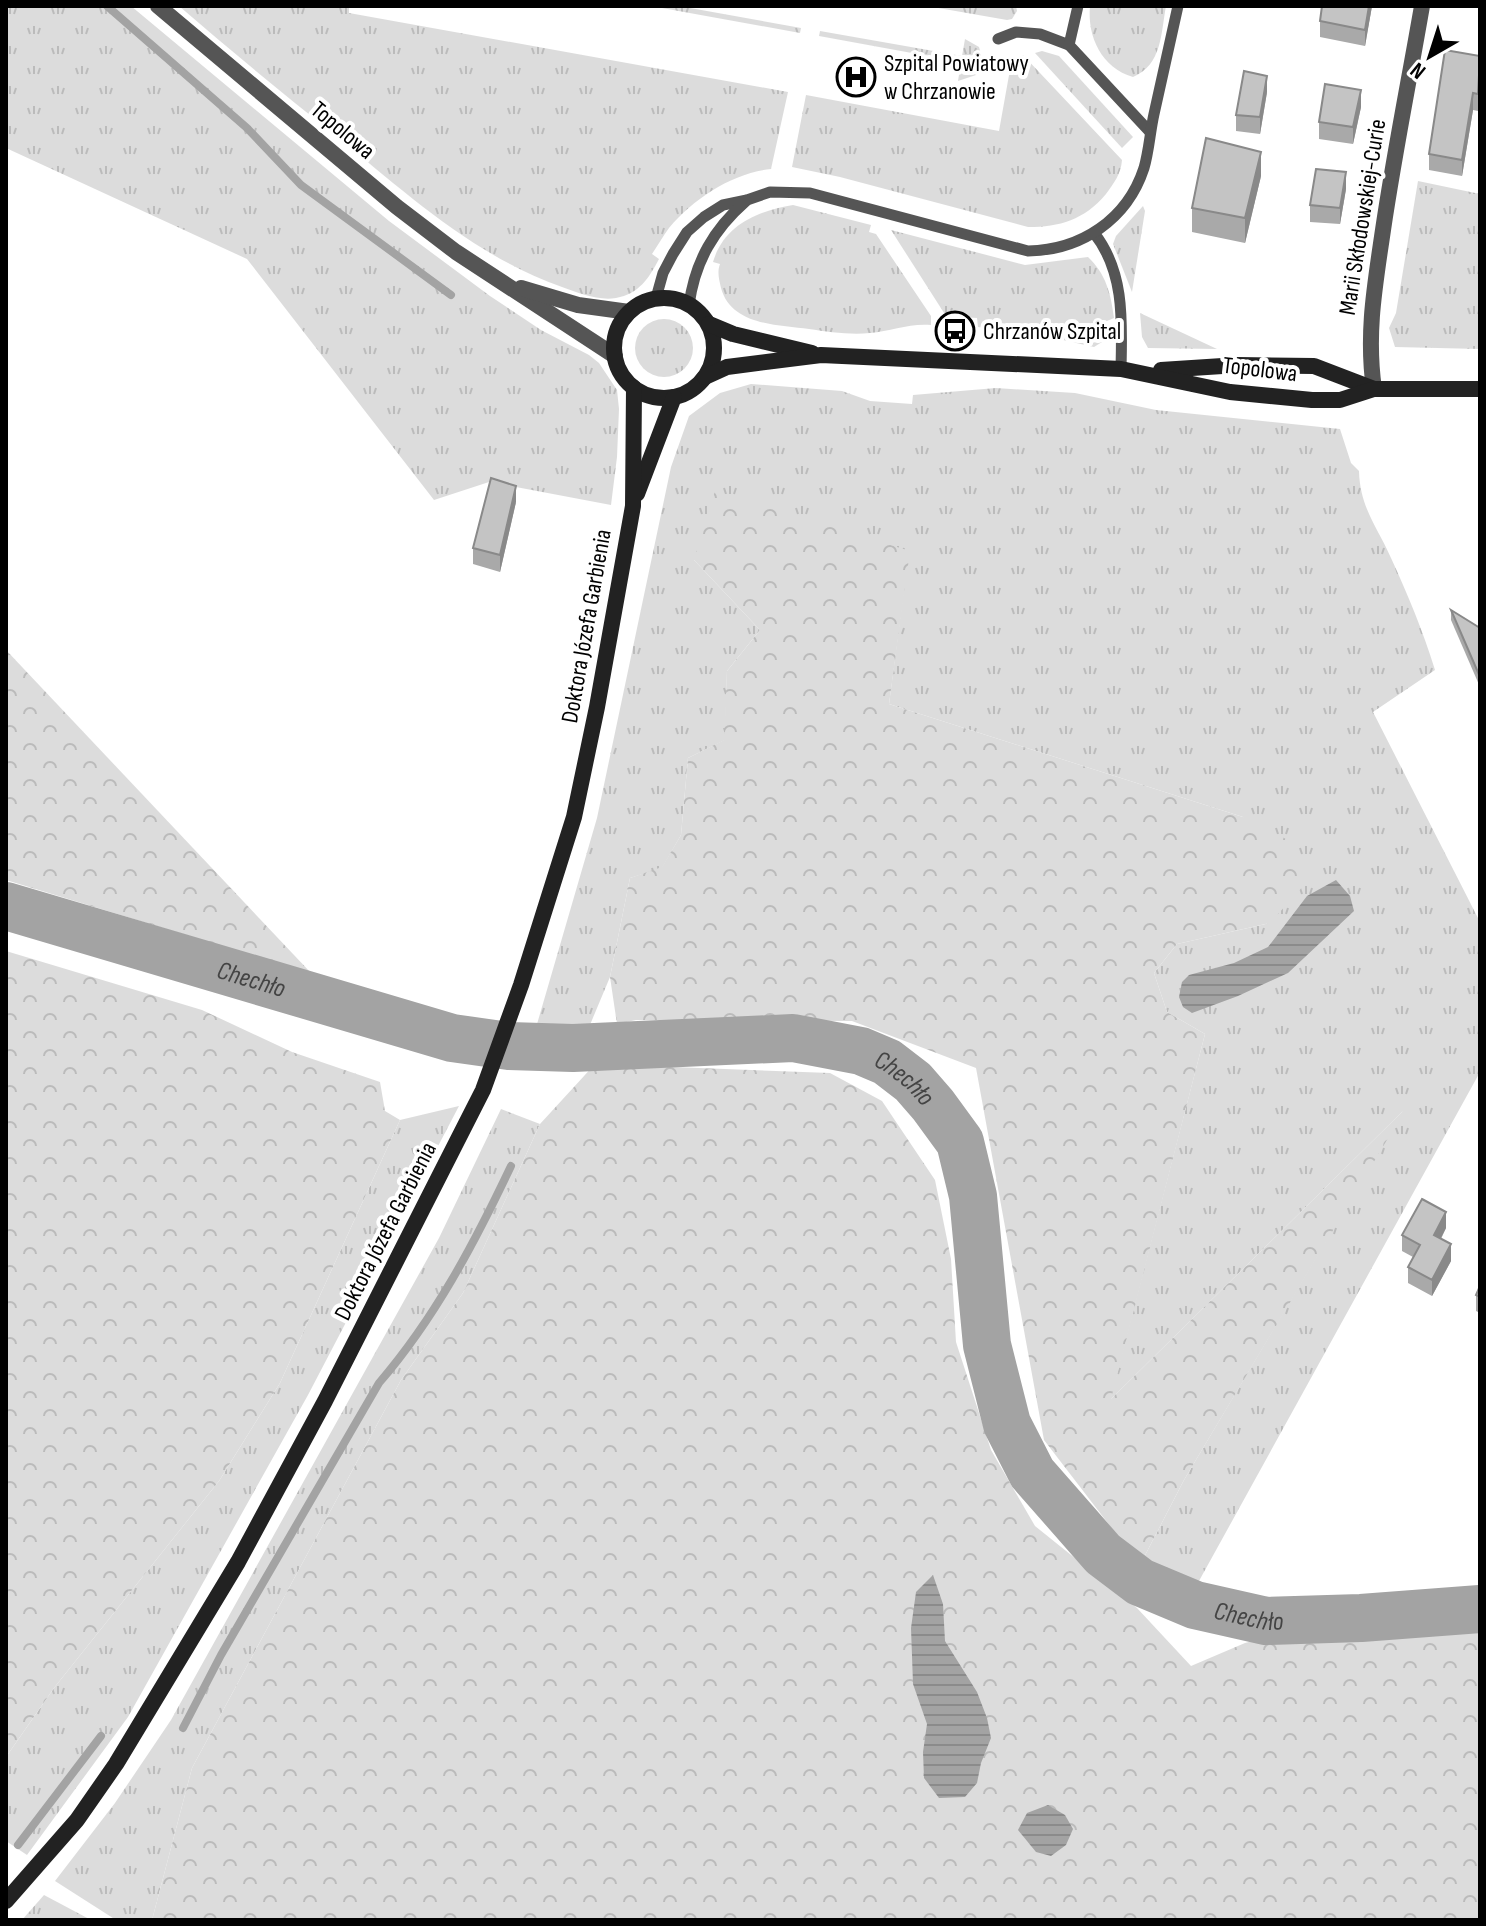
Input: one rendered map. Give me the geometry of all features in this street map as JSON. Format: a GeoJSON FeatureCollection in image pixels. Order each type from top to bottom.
{"type":"FeatureCollection","features":[{"type":"Feature","properties":{"kind":"main road"},"geometry":{"type":"LineString","coordinates":[[656,298],[673,299],[689,305],[709,324],[714,342],[713,360],[705,377],[697,386],[674,397],[660,398],[634,388],[618,369],[615,356],[617,332],[629,312],[656,298]]}},
{"type":"Feature","properties":{"kind":"main road","name":"Topolowa"},"geometry":{"type":"LineString","coordinates":[[709,324],[733,334],[821,355]]}},
{"type":"Feature","properties":{"kind":"main road","name":"Topolowa"},"geometry":{"type":"LineString","coordinates":[[705,377],[727,367],[821,355],[1121,369],[1230,392],[1312,400],[1340,400],[1374,389],[1480,389]]}},
{"type":"Feature","properties":{"kind":"main road","name":"Topolowa"},"geometry":{"type":"LineString","coordinates":[[1139,371],[1238,365],[1314,366],[1374,389]]}},
{"type":"Feature","properties":{"kind":"main road","name":"Doktora Józefa Garbienia"},"geometry":{"type":"LineString","coordinates":[[6,1901],[77,1820],[116,1764],[238,1562],[325,1401],[483,1090],[521,985],[574,817],[633,506],[634,388]]}},
{"type":"Feature","properties":{"kind":"main road","name":"Doktora Józefa Garbienia"},"geometry":{"type":"LineString","coordinates":[[633,506],[674,397]]}},
{"type":"Feature","properties":{"kind":"street","name":"Topolowa"},"geometry":{"type":"LineString","coordinates":[[158,6],[397,207],[456,252],[615,356]]}},
{"type":"Feature","properties":{"kind":"street","name":"Marii Skłodowskiej-Curie"},"geometry":{"type":"LineString","coordinates":[[1374,389],[1369,357],[1369,323],[1390,181],[1422,6]]}},
{"type":"Feature","properties":{"kind":"street","name":"Topolowa"},"geometry":{"type":"LineString","coordinates":[[504,283],[578,305],[629,312]]}},
{"type":"Feature","properties":{"kind":"lane"},"geometry":{"type":"LineString","coordinates":[[1069,45],[1078,6]]}},
{"type":"Feature","properties":{"kind":"lane"},"geometry":{"type":"LineString","coordinates":[[656,298],[663,273],[687,232],[723,205],[770,192],[810,193],[1028,251],[1059,248],[1094,233],[1129,201],[1145,165],[1178,6]]}},
{"type":"Feature","properties":{"kind":"lane"},"geometry":{"type":"LineString","coordinates":[[998,39],[1016,32],[1040,34],[1069,45],[1150,132]]}},
{"type":"Feature","properties":{"kind":"lane"},"geometry":{"type":"LineString","coordinates":[[689,305],[698,265],[709,242],[728,217],[747,200]]}},
{"type":"Feature","properties":{"kind":"lane"},"geometry":{"type":"LineString","coordinates":[[1094,233],[1111,263],[1119,290],[1122,312],[1121,369]]}},
{"type":"Feature","properties":{"kind":"green space"},"geometry":{"type":"Polygon","coordinates":[[[6,6],[131,6],[389,221],[490,296],[599,363],[617,390],[619,409],[611,505],[489,482],[434,500],[247,259],[6,148],[6,6]]]}},
{"type":"Feature","properties":{"kind":"green space"},"geometry":{"type":"Polygon","coordinates":[[[179,6],[349,6],[349,13],[788,92],[771,169],[743,176],[702,197],[667,231],[652,254],[659,259],[642,284],[624,296],[602,298],[575,292],[530,274],[470,241],[388,179],[179,6]]]}},
{"type":"Feature","properties":{"kind":"green space"},"geometry":{"type":"Polygon","coordinates":[[[651,6],[679,6],[801,28],[800,33],[651,6]]]}},
{"type":"Feature","properties":{"kind":"green space"},"geometry":{"type":"Polygon","coordinates":[[[927,6],[1016,6],[1017,11],[1012,19],[1007,20],[927,6]]]}},
{"type":"Feature","properties":{"kind":"green space"},"geometry":{"type":"Polygon","coordinates":[[[1090,6],[1166,6],[1155,56],[1143,72],[1133,77],[1122,73],[1105,59],[1094,40],[1090,6]]]}},
{"type":"Feature","properties":{"kind":"green space"},"geometry":{"type":"Polygon","coordinates":[[[820,31],[962,56],[965,39],[979,47],[983,61],[976,75],[958,81],[961,62],[819,36],[820,31]]]}},
{"type":"Feature","properties":{"kind":"green space"},"geometry":{"type":"Polygon","coordinates":[[[1042,51],[1059,56],[1133,137],[1122,148],[1035,53],[1042,51]]]}},
{"type":"Feature","properties":{"kind":"green space"},"geometry":{"type":"Polygon","coordinates":[[[1023,55],[1122,160],[1119,174],[1106,194],[1080,216],[1051,226],[1028,227],[792,167],[806,95],[999,131],[1011,64],[1023,55]]]}},
{"type":"Feature","properties":{"kind":"green space"},"geometry":{"type":"Polygon","coordinates":[[[1418,181],[1480,194],[1480,349],[1395,347],[1389,328],[1396,313],[1418,181]]]}},
{"type":"Feature","properties":{"kind":"green space"},"geometry":{"type":"Polygon","coordinates":[[[793,205],[871,225],[869,232],[876,234],[931,316],[931,325],[870,333],[840,333],[770,324],[734,309],[721,288],[720,264],[713,262],[718,249],[725,238],[744,222],[767,211],[793,205]]]}},
{"type":"Feature","properties":{"kind":"green space"},"geometry":{"type":"Polygon","coordinates":[[[1143,206],[1145,211],[1132,292],[1113,244],[1116,236],[1143,206]]]}},
{"type":"Feature","properties":{"kind":"green space"},"geometry":{"type":"Polygon","coordinates":[[[891,230],[1025,265],[1088,257],[1107,285],[1114,318],[1107,321],[1102,342],[1094,347],[978,327],[977,318],[946,316],[891,230]]]}},
{"type":"Feature","properties":{"kind":"green space"},"geometry":{"type":"Polygon","coordinates":[[[1140,313],[1217,349],[1148,348],[1142,337],[1140,313]]]}},
{"type":"Feature","properties":{"kind":"green space"},"geometry":{"type":"Polygon","coordinates":[[[664,319],[685,327],[693,348],[685,369],[664,377],[643,369],[635,348],[643,327],[664,319]]]}},
{"type":"Feature","properties":{"kind":"green space"},"geometry":{"type":"Polygon","coordinates":[[[751,384],[842,391],[870,401],[912,404],[913,395],[996,388],[1075,393],[1156,410],[1340,429],[1351,463],[1359,471],[1366,506],[1420,627],[1435,670],[1373,712],[1480,922],[1480,1072],[1194,1590],[1140,1565],[1184,1480],[1403,1111],[1110,1400],[1205,1034],[1167,1012],[1154,973],[1177,944],[1270,923],[1243,817],[889,704],[909,551],[694,560],[760,630],[727,671],[725,740],[688,758],[681,835],[662,868],[630,878],[610,977],[587,1032],[535,1031],[597,818],[671,467],[689,416],[720,393],[751,384]]]}},
{"type":"Feature","properties":{"kind":"green space"},"geometry":{"type":"Polygon","coordinates":[[[715,491],[910,551],[889,704],[1243,817],[1288,840],[1305,884],[1270,923],[1177,944],[1154,973],[1167,1012],[1205,1034],[1111,1399],[1406,1108],[1184,1480],[1140,1565],[1044,1440],[976,1068],[852,1021],[636,1020],[617,1024],[610,977],[630,878],[662,867],[681,835],[688,758],[724,740],[727,671],[760,630],[694,560],[715,491]]]}},
{"type":"Feature","properties":{"kind":"green space"},"geometry":{"type":"Polygon","coordinates":[[[6,650],[311,973],[6,880],[6,650]]]}},
{"type":"Feature","properties":{"kind":"green space"},"geometry":{"type":"Polygon","coordinates":[[[6,951],[202,1010],[292,1052],[380,1082],[385,1111],[400,1120],[280,1383],[219,1481],[54,1688],[6,1757],[6,951]]]}},
{"type":"Feature","properties":{"kind":"green space"},"geometry":{"type":"Polygon","coordinates":[[[595,1064],[830,1073],[882,1101],[935,1180],[951,1259],[956,1342],[991,1450],[1035,1526],[1137,1608],[1191,1666],[1245,1643],[1298,1629],[1480,1623],[1480,1920],[152,1920],[192,1768],[401,1380],[463,1293],[540,1124],[595,1064]]]}},
{"type":"Feature","properties":{"kind":"green space"},"geometry":{"type":"Polygon","coordinates":[[[459,1106],[308,1395],[128,1717],[27,1855],[6,1841],[6,1757],[54,1688],[219,1481],[280,1383],[400,1120],[459,1106]]]}},
{"type":"Feature","properties":{"kind":"green space"},"geometry":{"type":"Polygon","coordinates":[[[501,1109],[540,1124],[463,1293],[401,1380],[192,1768],[152,1920],[116,1920],[55,1881],[115,1803],[171,1720],[439,1238],[501,1109]]]}},
{"type":"Feature","properties":{"kind":"green space"},"geometry":{"type":"Polygon","coordinates":[[[44,1895],[91,1920],[22,1920],[44,1895]]]}},
{"type":"Feature","properties":{"kind":"shaded area"},"geometry":{"type":"Polygon","coordinates":[[[1336,880],[1350,896],[1354,911],[1288,973],[1192,1013],[1183,1007],[1179,997],[1182,982],[1189,975],[1234,963],[1268,947],[1307,896],[1336,880]]]}},
{"type":"Feature","properties":{"kind":"shaded area"},"geometry":{"type":"Polygon","coordinates":[[[933,1575],[943,1604],[945,1641],[977,1692],[991,1738],[977,1783],[965,1797],[939,1798],[924,1778],[923,1752],[927,1724],[913,1684],[911,1628],[916,1592],[933,1575]]]}},
{"type":"Feature","properties":{"kind":"shaded area"},"geometry":{"type":"Polygon","coordinates":[[[1048,1805],[1065,1815],[1073,1829],[1066,1845],[1051,1856],[1036,1852],[1018,1830],[1027,1813],[1048,1805]]]}},
{"type":"Feature","properties":{"kind":"building"},"geometry":{"type":"Polygon","coordinates":[[[1322,6],[1369,6],[1365,30],[1320,21],[1322,6]]]}},
{"type":"Feature","properties":{"kind":"building"},"geometry":{"type":"Polygon","coordinates":[[[1445,50],[1480,56],[1478,94],[1473,93],[1462,160],[1429,154],[1445,50]]]}},
{"type":"Feature","properties":{"kind":"building"},"geometry":{"type":"Polygon","coordinates":[[[1244,71],[1267,76],[1260,117],[1236,115],[1244,71]]]}},
{"type":"Feature","properties":{"kind":"building"},"geometry":{"type":"Polygon","coordinates":[[[1325,84],[1361,90],[1353,127],[1319,122],[1325,84]]]}},
{"type":"Feature","properties":{"kind":"building"},"geometry":{"type":"Polygon","coordinates":[[[1206,138],[1261,152],[1245,218],[1192,208],[1206,138]]]}},
{"type":"Feature","properties":{"kind":"building"},"geometry":{"type":"Polygon","coordinates":[[[1316,169],[1346,172],[1340,208],[1310,205],[1316,169]]]}},
{"type":"Feature","properties":{"kind":"building"},"geometry":{"type":"Polygon","coordinates":[[[491,478],[516,486],[500,555],[473,548],[491,478]]]}},
{"type":"Feature","properties":{"kind":"building"},"geometry":{"type":"Polygon","coordinates":[[[1451,610],[1480,628],[1480,677],[1451,610]]]}},
{"type":"Feature","properties":{"kind":"building"},"geometry":{"type":"Polygon","coordinates":[[[1422,1199],[1446,1212],[1434,1235],[1451,1244],[1432,1280],[1408,1267],[1420,1245],[1402,1235],[1422,1199]]]}},
{"type":"Feature","properties":{"kind":"waterway"},"geometry":{"type":"LineString","coordinates":[[107,6],[247,128],[301,185],[451,295]]}},
{"type":"Feature","properties":{"kind":"waterway","name":"Chechło"},"geometry":{"type":"LineString","coordinates":[[6,906],[452,1038],[509,1046],[573,1048],[793,1038],[861,1051],[887,1062],[913,1082],[960,1142],[973,1196],[987,1345],[1007,1424],[1032,1473],[1103,1554],[1140,1582],[1195,1605],[1266,1621],[1480,1609]]}},
{"type":"Feature","properties":{"kind":"waterway","name":"Chechło"},"geometry":{"type":"LineString","coordinates":[[562,1064],[573,1048],[574,1035]]}},
{"type":"Feature","properties":{"kind":"waterway"},"geometry":{"type":"LineString","coordinates":[[183,1728],[221,1655],[379,1383],[418,1333],[452,1279],[511,1166]]}},
{"type":"Feature","properties":{"kind":"waterway"},"geometry":{"type":"LineString","coordinates":[[18,1845],[101,1736]]}},
{"type":"Feature","properties":{"kind":"place","name":"Szpital Powiatowy w Chrzanowie"},"geometry":{"type":"Point","coordinates":[856,77]}},
{"type":"Feature","properties":{"kind":"place","name":"Chrzanów Szpital"},"geometry":{"type":"Point","coordinates":[955,331]}}]}
